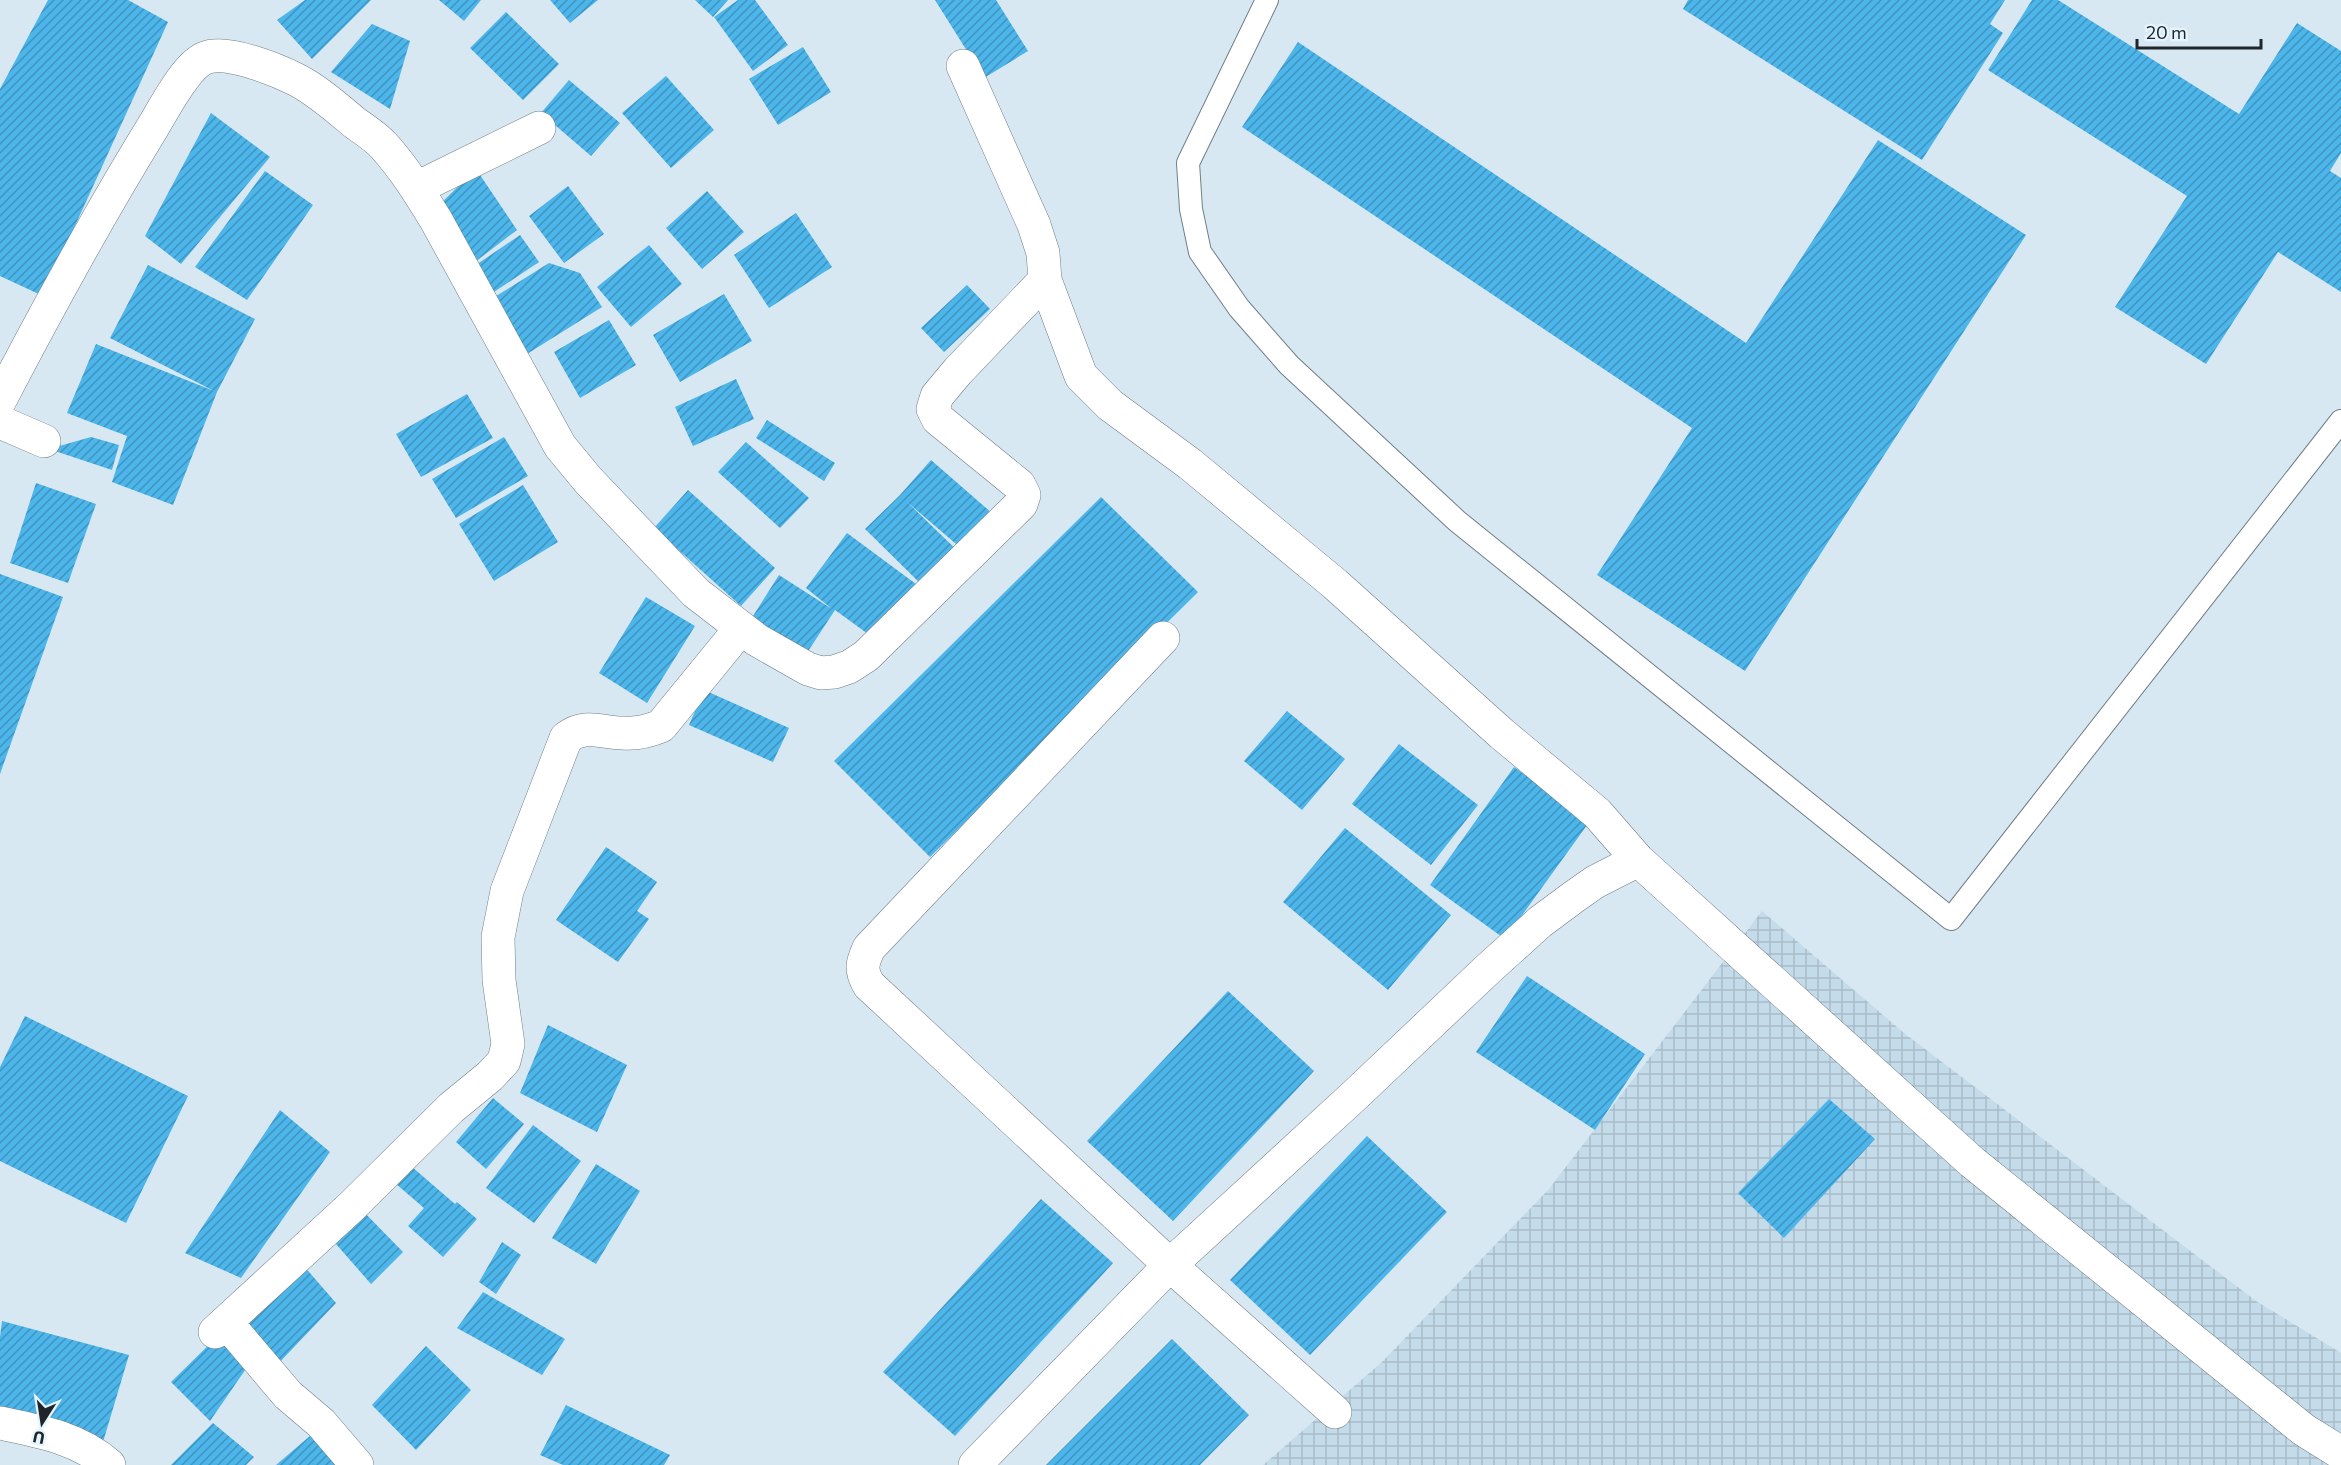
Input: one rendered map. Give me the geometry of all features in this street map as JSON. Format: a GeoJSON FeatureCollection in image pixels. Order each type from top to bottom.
{"type":"FeatureCollection","features":[{"type":"Feature","properties":{"kind":"street"},"geometry":{"type":"LineString","coordinates":[[0,400],[109,198],[178,87],[195,64],[206,57],[236,58],[297,80],[383,145],[417,188],[560,446],[588,480],[696,593],[757,640],[821,674],[849,667],[866,656],[1021,504],[1024,495],[1019,485],[938,419],[933,409],[937,396],[958,371],[1045,280]]}},
{"type":"Feature","properties":{"kind":"street"},"geometry":{"type":"LineString","coordinates":[[963,66],[1034,225],[1042,253],[1045,280],[1081,376],[1094,390],[1110,405],[1190,464],[1335,584],[1502,734],[1597,813],[1638,860],[1972,1162],[2304,1430],[2341,1453]]}},
{"type":"Feature","properties":{"kind":"street"},"geometry":{"type":"LineString","coordinates":[[417,188],[539,128]]}},
{"type":"Feature","properties":{"kind":"street"},"geometry":{"type":"LineString","coordinates":[[0,422],[44,441]]}},
{"type":"Feature","properties":{"kind":"street"},"geometry":{"type":"LineString","coordinates":[[357,1465],[321,1423],[288,1395],[221,1327],[351,1207],[451,1108],[490,1076],[504,1060],[508,1044],[499,980],[500,926],[507,891],[566,738],[576,730],[594,729],[623,733],[647,731],[661,726],[741,628]]}},
{"type":"Feature","properties":{"kind":"street"},"geometry":{"type":"LineString","coordinates":[[1163,638],[869,948],[862,968],[869,985],[1170,1265],[1335,1412]]}},
{"type":"Feature","properties":{"kind":"street"},"geometry":{"type":"LineString","coordinates":[[975,1465],[1170,1265],[1540,922],[1595,882],[1638,860]]}},
{"type":"Feature","properties":{"kind":"street"},"geometry":{"type":"LineString","coordinates":[[0,1423],[73,1442],[89,1449],[109,1465]]}},
{"type":"Feature","properties":{"kind":"lane"},"geometry":{"type":"LineString","coordinates":[[1267,0],[1188,163],[1191,209],[1200,252],[1239,308],[1289,365],[1457,521],[1952,919],[2341,421]]}},
{"type":"Feature","properties":{"kind":"shaded area"},"geometry":{"type":"Polygon","coordinates":[[[1762,911],[1904,1033],[2256,1301],[2341,1353],[2341,1465],[1263,1465],[1382,1362],[1549,1189],[1762,911]]]}},
{"type":"Feature","properties":{"kind":"building"},"geometry":{"type":"Polygon","coordinates":[[[48,0],[128,0],[168,22],[43,296],[0,276],[0,89],[48,0]]]}},
{"type":"Feature","properties":{"kind":"building"},"geometry":{"type":"Polygon","coordinates":[[[305,0],[371,0],[312,59],[277,20],[305,0]]]}},
{"type":"Feature","properties":{"kind":"building"},"geometry":{"type":"Polygon","coordinates":[[[439,0],[481,0],[464,21],[439,0]]]}},
{"type":"Feature","properties":{"kind":"building"},"geometry":{"type":"Polygon","coordinates":[[[550,0],[598,0],[570,23],[550,0]]]}},
{"type":"Feature","properties":{"kind":"building"},"geometry":{"type":"Polygon","coordinates":[[[695,0],[728,0],[713,17],[695,0]]]}},
{"type":"Feature","properties":{"kind":"building"},"geometry":{"type":"Polygon","coordinates":[[[738,0],[755,0],[788,45],[753,71],[714,17],[738,0]]]}},
{"type":"Feature","properties":{"kind":"building"},"geometry":{"type":"Polygon","coordinates":[[[935,0],[996,0],[1028,51],[984,78],[935,0]]]}},
{"type":"Feature","properties":{"kind":"building"},"geometry":{"type":"Polygon","coordinates":[[[1688,0],[2005,0],[1990,24],[2003,33],[1922,160],[1683,9],[1688,0]]]}},
{"type":"Feature","properties":{"kind":"building"},"geometry":{"type":"Polygon","coordinates":[[[2032,0],[2058,0],[2239,114],[2297,23],[2341,51],[2341,153],[2330,171],[2341,178],[2341,292],[2278,252],[2206,364],[2115,307],[2187,196],[1988,70],[2032,0]]]}},
{"type":"Feature","properties":{"kind":"building"},"geometry":{"type":"Polygon","coordinates":[[[506,12],[559,64],[523,100],[470,48],[506,12]]]}},
{"type":"Feature","properties":{"kind":"building"},"geometry":{"type":"Polygon","coordinates":[[[372,24],[410,41],[390,109],[331,72],[372,24]]]}},
{"type":"Feature","properties":{"kind":"building"},"geometry":{"type":"Polygon","coordinates":[[[1298,42],[1746,343],[1878,140],[2026,235],[1745,671],[1597,575],[1692,428],[1242,127],[1298,42]]]}},
{"type":"Feature","properties":{"kind":"building"},"geometry":{"type":"Polygon","coordinates":[[[803,47],[831,92],[778,125],[749,79],[803,47]]]}},
{"type":"Feature","properties":{"kind":"building"},"geometry":{"type":"Polygon","coordinates":[[[666,76],[714,130],[671,168],[622,113],[666,76]]]}},
{"type":"Feature","properties":{"kind":"building"},"geometry":{"type":"Polygon","coordinates":[[[569,80],[620,123],[591,156],[541,113],[569,80]]]}},
{"type":"Feature","properties":{"kind":"building"},"geometry":{"type":"Polygon","coordinates":[[[211,113],[270,157],[181,264],[145,236],[211,113]]]}},
{"type":"Feature","properties":{"kind":"building"},"geometry":{"type":"Polygon","coordinates":[[[476,169],[517,230],[467,268],[438,206],[476,169]]]}},
{"type":"Feature","properties":{"kind":"building"},"geometry":{"type":"Polygon","coordinates":[[[265,171],[313,205],[247,300],[195,267],[265,171]]]}},
{"type":"Feature","properties":{"kind":"building"},"geometry":{"type":"Polygon","coordinates":[[[568,186],[604,234],[564,263],[529,216],[568,186]]]}},
{"type":"Feature","properties":{"kind":"building"},"geometry":{"type":"Polygon","coordinates":[[[707,191],[744,232],[702,269],[666,228],[707,191]]]}},
{"type":"Feature","properties":{"kind":"building"},"geometry":{"type":"Polygon","coordinates":[[[796,213],[832,267],[769,308],[734,255],[796,213]]]}},
{"type":"Feature","properties":{"kind":"building"},"geometry":{"type":"Polygon","coordinates":[[[520,235],[539,262],[485,298],[467,271],[520,235]]]}},
{"type":"Feature","properties":{"kind":"building"},"geometry":{"type":"Polygon","coordinates":[[[649,245],[682,284],[631,327],[597,287],[649,245]]]}},
{"type":"Feature","properties":{"kind":"building"},"geometry":{"type":"Polygon","coordinates":[[[549,263],[580,273],[602,307],[527,354],[493,298],[549,263]]]}},
{"type":"Feature","properties":{"kind":"building"},"geometry":{"type":"Polygon","coordinates":[[[148,265],[255,319],[217,392],[173,505],[112,482],[127,436],[67,413],[96,344],[214,391],[110,338],[148,265]]]}},
{"type":"Feature","properties":{"kind":"building"},"geometry":{"type":"Polygon","coordinates":[[[967,285],[990,309],[944,352],[921,328],[967,285]]]}},
{"type":"Feature","properties":{"kind":"building"},"geometry":{"type":"Polygon","coordinates":[[[724,294],[752,341],[680,382],[653,335],[724,294]]]}},
{"type":"Feature","properties":{"kind":"building"},"geometry":{"type":"Polygon","coordinates":[[[609,320],[636,365],[580,398],[554,352],[609,320]]]}},
{"type":"Feature","properties":{"kind":"building"},"geometry":{"type":"Polygon","coordinates":[[[736,379],[754,419],[693,446],[675,407],[736,379]]]}},
{"type":"Feature","properties":{"kind":"building"},"geometry":{"type":"Polygon","coordinates":[[[467,394],[493,438],[421,477],[396,434],[467,394]]]}},
{"type":"Feature","properties":{"kind":"building"},"geometry":{"type":"Polygon","coordinates":[[[767,420],[835,463],[824,481],[756,438],[767,420]]]}},
{"type":"Feature","properties":{"kind":"building"},"geometry":{"type":"Polygon","coordinates":[[[91,437],[119,445],[112,470],[49,449],[91,437]]]}},
{"type":"Feature","properties":{"kind":"building"},"geometry":{"type":"Polygon","coordinates":[[[504,437],[528,476],[456,518],[432,479],[504,437]]]}},
{"type":"Feature","properties":{"kind":"building"},"geometry":{"type":"Polygon","coordinates":[[[746,442],[809,498],[780,528],[718,472],[746,442]]]}},
{"type":"Feature","properties":{"kind":"building"},"geometry":{"type":"Polygon","coordinates":[[[931,460],[993,514],[962,549],[907,502],[963,556],[928,591],[865,529],[931,460]]]}},
{"type":"Feature","properties":{"kind":"building"},"geometry":{"type":"Polygon","coordinates":[[[36,483],[96,504],[68,583],[10,563],[36,483]]]}},
{"type":"Feature","properties":{"kind":"building"},"geometry":{"type":"Polygon","coordinates":[[[523,485],[558,542],[494,581],[459,524],[523,485]]]}},
{"type":"Feature","properties":{"kind":"building"},"geometry":{"type":"Polygon","coordinates":[[[688,490],[775,568],[741,606],[654,528],[688,490]]]}},
{"type":"Feature","properties":{"kind":"building"},"geometry":{"type":"Polygon","coordinates":[[[1101,497],[1198,592],[930,857],[834,761],[1101,497]]]}},
{"type":"Feature","properties":{"kind":"building"},"geometry":{"type":"Polygon","coordinates":[[[847,533],[920,587],[879,642],[835,610],[801,662],[746,627],[779,575],[832,609],[806,588],[847,533]]]}},
{"type":"Feature","properties":{"kind":"building"},"geometry":{"type":"Polygon","coordinates":[[[0,574],[63,597],[0,774],[0,574]]]}},
{"type":"Feature","properties":{"kind":"building"},"geometry":{"type":"Polygon","coordinates":[[[646,597],[695,626],[647,703],[599,673],[646,597]]]}},
{"type":"Feature","properties":{"kind":"building"},"geometry":{"type":"Polygon","coordinates":[[[704,690],[789,728],[773,762],[689,725],[704,690]]]}},
{"type":"Feature","properties":{"kind":"building"},"geometry":{"type":"Polygon","coordinates":[[[1287,711],[1345,759],[1302,810],[1244,761],[1287,711]]]}},
{"type":"Feature","properties":{"kind":"building"},"geometry":{"type":"Polygon","coordinates":[[[1399,744],[1478,805],[1431,865],[1352,804],[1399,744]]]}},
{"type":"Feature","properties":{"kind":"building"},"geometry":{"type":"Polygon","coordinates":[[[1514,767],[1590,821],[1505,939],[1430,885],[1514,767]]]}},
{"type":"Feature","properties":{"kind":"building"},"geometry":{"type":"Polygon","coordinates":[[[1345,828],[1451,915],[1388,990],[1283,902],[1345,828]]]}},
{"type":"Feature","properties":{"kind":"building"},"geometry":{"type":"Polygon","coordinates":[[[606,847],[657,882],[637,911],[649,919],[618,962],[556,920],[606,847]]]}},
{"type":"Feature","properties":{"kind":"building"},"geometry":{"type":"Polygon","coordinates":[[[1527,976],[1645,1054],[1595,1130],[1476,1052],[1527,976]]]}},
{"type":"Feature","properties":{"kind":"building"},"geometry":{"type":"Polygon","coordinates":[[[1228,991],[1314,1071],[1173,1221],[1087,1141],[1228,991]]]}},
{"type":"Feature","properties":{"kind":"building"},"geometry":{"type":"Polygon","coordinates":[[[25,1016],[188,1096],[126,1223],[0,1161],[0,1067],[25,1016]]]}},
{"type":"Feature","properties":{"kind":"building"},"geometry":{"type":"Polygon","coordinates":[[[548,1025],[627,1065],[597,1132],[520,1093],[548,1025]]]}},
{"type":"Feature","properties":{"kind":"building"},"geometry":{"type":"Polygon","coordinates":[[[493,1098],[524,1124],[486,1169],[456,1142],[493,1098]]]}},
{"type":"Feature","properties":{"kind":"building"},"geometry":{"type":"Polygon","coordinates":[[[1829,1099],[1875,1139],[1784,1238],[1738,1193],[1829,1099]]]}},
{"type":"Feature","properties":{"kind":"building"},"geometry":{"type":"Polygon","coordinates":[[[280,1110],[330,1152],[241,1278],[185,1253],[280,1110]]]}},
{"type":"Feature","properties":{"kind":"building"},"geometry":{"type":"Polygon","coordinates":[[[533,1125],[581,1161],[534,1223],[486,1188],[533,1125]]]}},
{"type":"Feature","properties":{"kind":"building"},"geometry":{"type":"Polygon","coordinates":[[[1367,1136],[1447,1212],[1310,1355],[1230,1280],[1367,1136]]]}},
{"type":"Feature","properties":{"kind":"building"},"geometry":{"type":"Polygon","coordinates":[[[404,1160],[455,1204],[457,1202],[477,1219],[443,1257],[408,1226],[424,1208],[388,1177],[404,1160]]]}},
{"type":"Feature","properties":{"kind":"building"},"geometry":{"type":"Polygon","coordinates":[[[596,1164],[640,1191],[596,1264],[552,1238],[596,1164]]]}},
{"type":"Feature","properties":{"kind":"building"},"geometry":{"type":"Polygon","coordinates":[[[1041,1199],[1113,1263],[955,1436],[883,1372],[1041,1199]]]}},
{"type":"Feature","properties":{"kind":"building"},"geometry":{"type":"Polygon","coordinates":[[[357,1205],[403,1252],[371,1284],[329,1236],[357,1205]]]}},
{"type":"Feature","properties":{"kind":"building"},"geometry":{"type":"Polygon","coordinates":[[[502,1242],[521,1255],[496,1294],[479,1282],[502,1242]]]}},
{"type":"Feature","properties":{"kind":"building"},"geometry":{"type":"Polygon","coordinates":[[[303,1265],[336,1303],[276,1366],[237,1320],[303,1265]]]}},
{"type":"Feature","properties":{"kind":"building"},"geometry":{"type":"Polygon","coordinates":[[[483,1292],[565,1339],[542,1375],[457,1328],[483,1292]]]}},
{"type":"Feature","properties":{"kind":"building"},"geometry":{"type":"Polygon","coordinates":[[[2,1321],[129,1355],[103,1442],[0,1410],[2,1321]]]}},
{"type":"Feature","properties":{"kind":"building"},"geometry":{"type":"Polygon","coordinates":[[[226,1328],[250,1363],[210,1421],[171,1382],[226,1328]]]}},
{"type":"Feature","properties":{"kind":"building"},"geometry":{"type":"Polygon","coordinates":[[[1172,1339],[1249,1415],[1200,1465],[1046,1465],[1172,1339]]]}},
{"type":"Feature","properties":{"kind":"building"},"geometry":{"type":"Polygon","coordinates":[[[426,1346],[471,1390],[416,1450],[372,1405],[426,1346]]]}},
{"type":"Feature","properties":{"kind":"building"},"geometry":{"type":"Polygon","coordinates":[[[566,1405],[670,1455],[664,1465],[563,1465],[540,1455],[566,1405]]]}},
{"type":"Feature","properties":{"kind":"building"},"geometry":{"type":"Polygon","coordinates":[[[213,1423],[254,1457],[246,1465],[171,1465],[213,1423]]]}},
{"type":"Feature","properties":{"kind":"building"},"geometry":{"type":"Polygon","coordinates":[[[317,1430],[350,1465],[276,1465],[317,1430]]]}}]}
